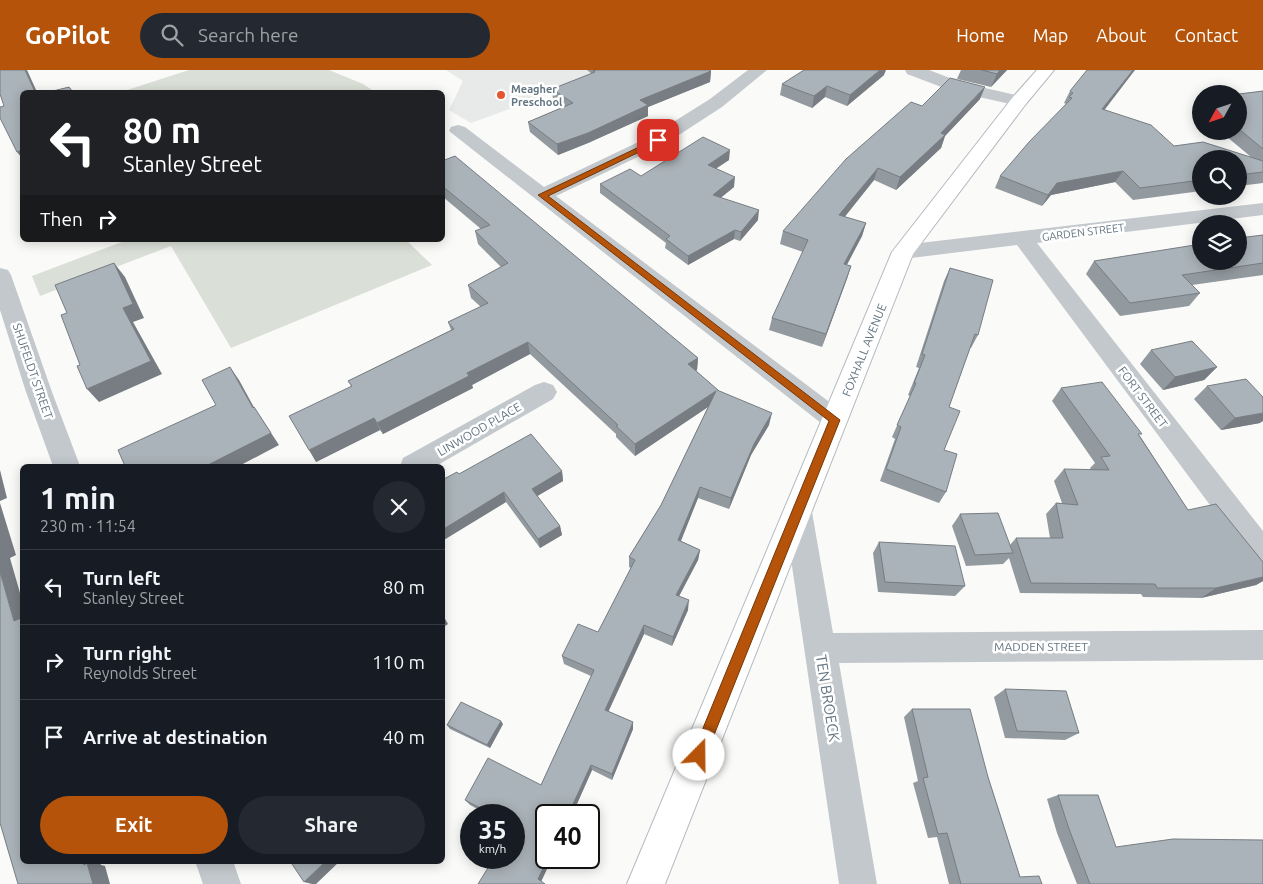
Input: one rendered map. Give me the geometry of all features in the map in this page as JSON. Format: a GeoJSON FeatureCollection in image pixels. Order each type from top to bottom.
{"type":"FeatureCollection","features":[{"type":"Feature","properties":{"kind":"street"},"geometry":{"type":"LineString","coordinates":[[542,195],[658,140],[716,103],[759,70]]}},
{"type":"Feature","properties":{"kind":"street"},"geometry":{"type":"LineString","coordinates":[[913,70],[958,87],[1019,101]]}},
{"type":"Feature","properties":{"kind":"street"},"geometry":{"type":"LineString","coordinates":[[953,70],[1019,101]]}},
{"type":"Feature","properties":{"kind":"street","name":"FOXHALL AVENUE"},"geometry":{"type":"LineString","coordinates":[[646,884],[904,252],[1019,101],[1046,70]]}},
{"type":"Feature","properties":{"kind":"street"},"geometry":{"type":"LineString","coordinates":[[458,131],[835,420]]}},
{"type":"Feature","properties":{"kind":"street","name":"GARDEN STREET"},"geometry":{"type":"LineString","coordinates":[[904,252],[1263,209]]}},
{"type":"Feature","properties":{"kind":"street","name":"FORT STREET"},"geometry":{"type":"LineString","coordinates":[[1023,239],[1263,554]]}},
{"type":"Feature","properties":{"kind":"street","name":"SHUFELDT STREET"},"geometry":{"type":"LineString","coordinates":[[0,274],[39,392],[66,464]]}},
{"type":"Feature","properties":{"kind":"street","name":"LINWOOD PLACE"},"geometry":{"type":"LineString","coordinates":[[417,464],[544,392]]}},
{"type":"Feature","properties":{"kind":"street","name":"TEN BROECK"},"geometry":{"type":"LineString","coordinates":[[798,512],[858,884]]}},
{"type":"Feature","properties":{"kind":"street","name":"MADDEN STREET"},"geometry":{"type":"LineString","coordinates":[[820,648],[1263,645]]}},
{"type":"Feature","properties":{"kind":"street"},"geometry":{"type":"LineString","coordinates":[[215,864],[222,884]]}},
{"type":"Feature","properties":{"kind":"shaded area"},"geometry":{"type":"Polygon","coordinates":[[[189,70],[329,70],[363,84],[372,90],[127,90],[189,70]]]}},
{"type":"Feature","properties":{"kind":"shaded area","name":"Meagher Preschool"},"geometry":{"type":"Polygon","coordinates":[[[446,70],[615,70],[471,123],[449,110],[463,81],[446,70]]]}},
{"type":"Feature","properties":{"kind":"shaded area"},"geometry":{"type":"Polygon","coordinates":[[[122,242],[408,242],[432,265],[231,348],[171,246],[40,296],[32,276],[122,242]]]}},
{"type":"Feature","properties":{"kind":"building"},"geometry":{"type":"Polygon","coordinates":[[[0,70],[25,70],[34,90],[20,90],[20,151],[17,152],[0,118],[0,107],[4,106],[0,94],[0,70]]]}},
{"type":"Feature","properties":{"kind":"building"},"geometry":{"type":"Polygon","coordinates":[[[596,70],[711,71],[640,100],[648,105],[588,133],[557,144],[528,122],[573,103],[552,89],[596,70]]]}},
{"type":"Feature","properties":{"kind":"building"},"geometry":{"type":"Polygon","coordinates":[[[804,70],[880,70],[850,95],[827,86],[814,96],[782,84],[804,70]]]}},
{"type":"Feature","properties":{"kind":"building"},"geometry":{"type":"Polygon","coordinates":[[[982,70],[1000,70],[997,74],[982,70]]]}},
{"type":"Feature","properties":{"kind":"building"},"geometry":{"type":"Polygon","coordinates":[[[1087,70],[1133,70],[1102,109],[1151,125],[1174,146],[1203,142],[1228,150],[1192,150],[1192,181],[1140,188],[1123,171],[1057,183],[1048,195],[1000,176],[1029,142],[1072,98],[1069,97],[1073,93],[1070,91],[1087,70]]]}},
{"type":"Feature","properties":{"kind":"building"},"geometry":{"type":"Polygon","coordinates":[[[950,78],[985,87],[941,133],[945,135],[900,177],[878,168],[839,215],[866,223],[844,264],[851,266],[826,334],[772,318],[808,240],[783,231],[846,159],[911,102],[922,106],[950,78]]]}},
{"type":"Feature","properties":{"kind":"building"},"geometry":{"type":"Polygon","coordinates":[[[69,87],[71,90],[57,90],[69,87]]]}},
{"type":"Feature","properties":{"kind":"building"},"geometry":{"type":"Polygon","coordinates":[[[1263,91],[1263,149],[1248,136],[1248,93],[1263,91]]]}},
{"type":"Feature","properties":{"kind":"building"},"geometry":{"type":"Polygon","coordinates":[[[703,137],[730,150],[708,165],[735,177],[713,195],[759,210],[741,232],[735,230],[688,256],[666,239],[670,236],[600,184],[630,169],[641,176],[703,137]]]}},
{"type":"Feature","properties":{"kind":"building"},"geometry":{"type":"Polygon","coordinates":[[[455,156],[698,358],[688,364],[717,390],[772,413],[754,444],[731,498],[700,487],[678,540],[700,550],[676,595],[689,600],[673,637],[644,625],[605,710],[633,722],[612,774],[591,765],[573,804],[535,804],[535,869],[543,869],[538,879],[545,884],[478,884],[487,869],[525,869],[525,804],[472,804],[465,800],[488,758],[541,785],[594,670],[562,656],[578,624],[598,632],[635,560],[629,557],[661,505],[716,391],[635,444],[616,426],[618,425],[528,342],[467,373],[469,376],[377,423],[374,418],[309,450],[289,416],[352,386],[348,381],[454,329],[448,322],[488,303],[468,285],[508,263],[475,231],[490,225],[445,188],[445,160],[455,156]]]}},
{"type":"Feature","properties":{"kind":"building"},"geometry":{"type":"Polygon","coordinates":[[[1247,156],[1263,161],[1263,172],[1247,174],[1247,156]]]}},
{"type":"Feature","properties":{"kind":"building"},"geometry":{"type":"Polygon","coordinates":[[[1263,235],[1263,263],[1247,265],[1247,237],[1263,235]]]}},
{"type":"Feature","properties":{"kind":"building"},"geometry":{"type":"Polygon","coordinates":[[[1192,245],[1192,270],[1216,270],[1182,275],[1200,293],[1130,303],[1094,261],[1192,245]]]}},
{"type":"Feature","properties":{"kind":"building"},"geometry":{"type":"Polygon","coordinates":[[[114,263],[133,304],[123,308],[151,361],[87,389],[77,366],[80,365],[61,315],[67,313],[55,285],[114,263]]]}},
{"type":"Feature","properties":{"kind":"building"},"geometry":{"type":"Polygon","coordinates":[[[950,268],[993,280],[978,335],[975,334],[949,407],[960,411],[944,450],[957,454],[946,492],[886,469],[901,427],[897,425],[916,383],[914,383],[925,355],[922,354],[950,268]]]}},
{"type":"Feature","properties":{"kind":"building"},"geometry":{"type":"Polygon","coordinates":[[[1192,341],[1217,367],[1175,377],[1151,350],[1192,341]]]}},
{"type":"Feature","properties":{"kind":"building"},"geometry":{"type":"Polygon","coordinates":[[[230,367],[253,408],[271,433],[210,464],[124,464],[118,450],[216,405],[202,380],[230,367]]]}},
{"type":"Feature","properties":{"kind":"building"},"geometry":{"type":"Polygon","coordinates":[[[1246,379],[1263,397],[1263,413],[1235,418],[1207,386],[1246,379]]]}},
{"type":"Feature","properties":{"kind":"building"},"geometry":{"type":"Polygon","coordinates":[[[1102,382],[1142,434],[1138,434],[1188,510],[1216,504],[1263,562],[1263,577],[1216,588],[1157,588],[1155,584],[1031,583],[1016,538],[1063,538],[1056,503],[1078,505],[1064,469],[1109,470],[1101,457],[1110,456],[1061,388],[1102,382]]]}},
{"type":"Feature","properties":{"kind":"building"},"geometry":{"type":"Polygon","coordinates":[[[531,434],[562,471],[532,489],[560,526],[538,539],[504,492],[445,528],[445,478],[457,472],[459,474],[531,434]]]}},
{"type":"Feature","properties":{"kind":"building"},"geometry":{"type":"Polygon","coordinates":[[[998,513],[1013,553],[975,555],[960,514],[998,513]]]}},
{"type":"Feature","properties":{"kind":"building"},"geometry":{"type":"Polygon","coordinates":[[[879,542],[955,546],[965,586],[885,582],[879,542]]]}},
{"type":"Feature","properties":{"kind":"building"},"geometry":{"type":"Polygon","coordinates":[[[0,572],[14,621],[20,618],[20,864],[87,864],[93,884],[18,884],[0,823],[0,572]]]}},
{"type":"Feature","properties":{"kind":"building"},"geometry":{"type":"Polygon","coordinates":[[[1005,689],[1066,691],[1079,733],[1017,731],[1005,689]]]}},
{"type":"Feature","properties":{"kind":"building"},"geometry":{"type":"Polygon","coordinates":[[[461,702],[501,721],[487,745],[447,725],[461,702]]]}},
{"type":"Feature","properties":{"kind":"building"},"geometry":{"type":"Polygon","coordinates":[[[912,709],[970,709],[988,777],[1020,877],[1039,876],[1042,884],[961,884],[947,833],[938,834],[923,778],[928,777],[912,709]]]}},
{"type":"Feature","properties":{"kind":"building"},"geometry":{"type":"Polygon","coordinates":[[[1058,795],[1098,795],[1116,847],[1173,839],[1263,840],[1263,884],[1090,884],[1058,795]]]}},
{"type":"Feature","properties":{"kind":"building"},"geometry":{"type":"Polygon","coordinates":[[[292,864],[323,864],[304,882],[292,864]]]}},
{"type":"Feature","properties":{"kind":"place","name":"Meagher Preschool"},"geometry":{"type":"Point","coordinates":[501,95]}},
{"type":"Feature","properties":{"kind":"route"},"geometry":{"type":"LineString","coordinates":[[658,140],[542,195],[806,400],[835,420],[699,755]]}}]}
